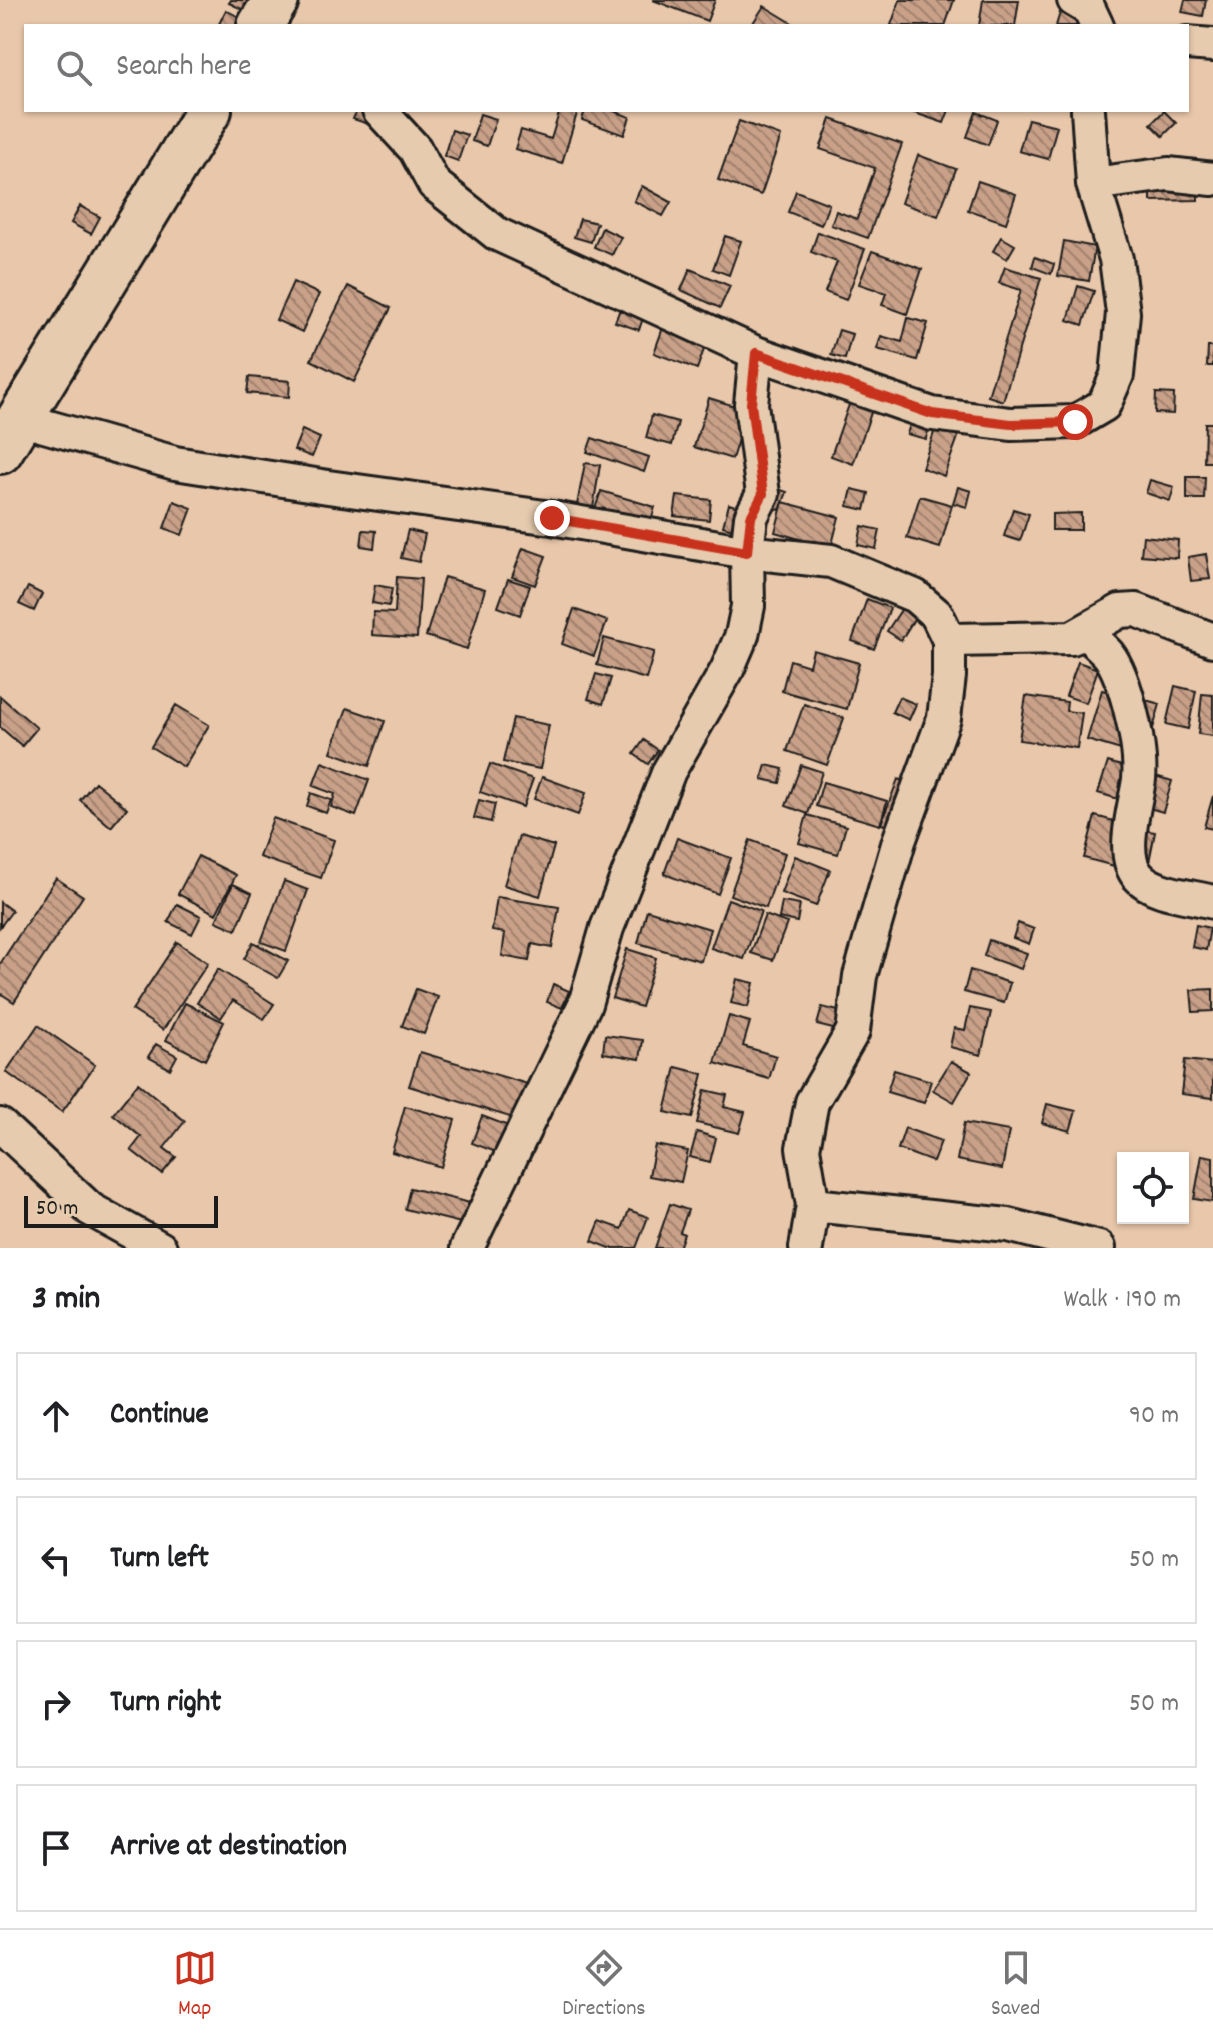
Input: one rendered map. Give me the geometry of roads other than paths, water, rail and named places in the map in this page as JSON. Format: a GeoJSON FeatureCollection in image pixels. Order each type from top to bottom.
{"type":"FeatureCollection","features":[{"type":"Feature","properties":{"kind":"highway"},"geometry":{"type":"LineString","coordinates":[[261,24],[276,0]]}},
{"type":"Feature","properties":{"kind":"highway"},"geometry":{"type":"LineString","coordinates":[[10,435],[208,112]]}},
{"type":"Feature","properties":{"kind":"street"},"geometry":{"type":"LineString","coordinates":[[1074,0],[1089,9],[1096,24]]}},
{"type":"Feature","properties":{"kind":"street"},"geometry":{"type":"LineString","coordinates":[[1189,43],[1213,45]]}},
{"type":"Feature","properties":{"kind":"street"},"geometry":{"type":"LineString","coordinates":[[381,112],[415,149],[434,184],[497,234],[756,353],[932,414],[1011,424],[1075,422],[1104,405],[1117,375],[1123,313],[1116,259],[1093,184],[1088,112]]}},
{"type":"Feature","properties":{"kind":"street"},"geometry":{"type":"LineString","coordinates":[[1093,184],[1168,174],[1213,179]]}},
{"type":"Feature","properties":{"kind":"street"},"geometry":{"type":"LineString","coordinates":[[467,1248],[585,1004],[607,928],[669,771],[727,670],[742,635],[748,606],[747,552],[751,517],[763,494],[751,404],[756,353]]}},
{"type":"Feature","properties":{"kind":"street"},"geometry":{"type":"LineString","coordinates":[[10,435],[175,463],[552,518],[747,552],[831,561],[915,596],[937,615],[949,640],[944,718],[899,841],[860,976],[853,1031],[812,1102],[803,1148],[813,1205],[806,1248]]}},
{"type":"Feature","properties":{"kind":"street"},"geometry":{"type":"LineString","coordinates":[[949,640],[1058,640],[1085,632],[1120,611],[1136,610],[1213,640]]}},
{"type":"Feature","properties":{"kind":"street"},"geometry":{"type":"LineString","coordinates":[[1085,632],[1107,654],[1122,679],[1137,749],[1139,776],[1130,840],[1131,863],[1137,875],[1150,886],[1213,902]]}},
{"type":"Feature","properties":{"kind":"street"},"geometry":{"type":"LineString","coordinates":[[0,1125],[90,1209],[160,1248]]}},
{"type":"Feature","properties":{"kind":"street"},"geometry":{"type":"LineString","coordinates":[[813,1205],[1008,1225],[1099,1248]]}}]}
